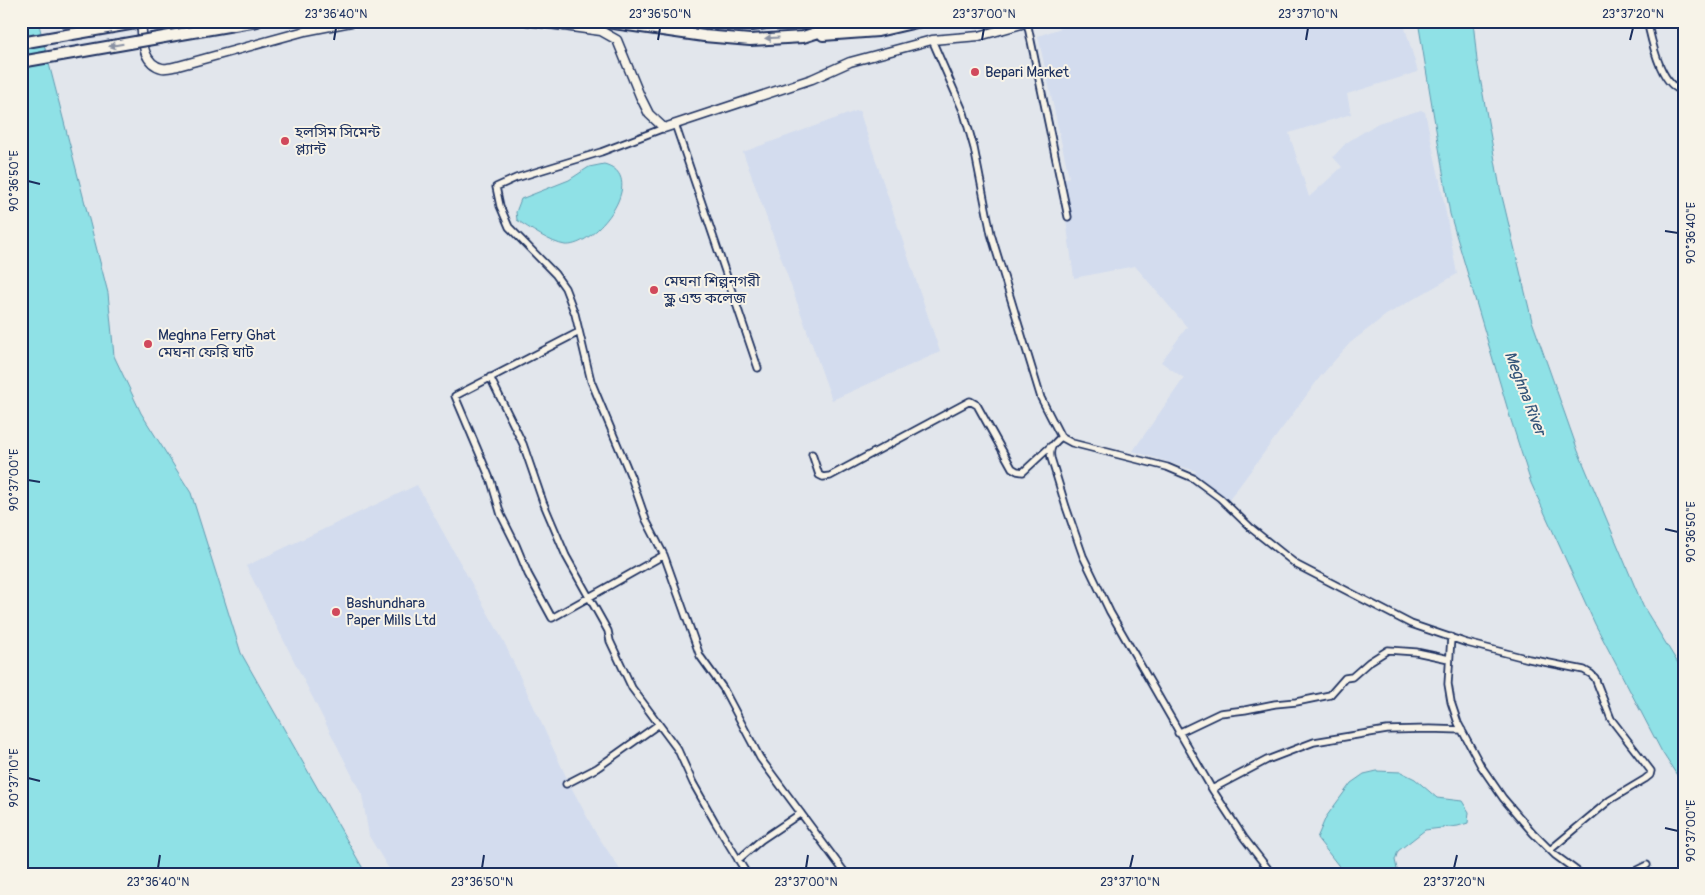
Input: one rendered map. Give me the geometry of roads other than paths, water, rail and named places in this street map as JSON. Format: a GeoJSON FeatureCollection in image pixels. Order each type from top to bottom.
{"type":"FeatureCollection","features":[{"type":"Feature","properties":{"kind":"highway"},"geometry":{"type":"LineString","coordinates":[[21,43],[147,21]]}},
{"type":"Feature","properties":{"kind":"highway"},"geometry":{"type":"LineString","coordinates":[[21,62],[256,21]]}},
{"type":"Feature","properties":{"kind":"highway"},"geometry":{"type":"LineString","coordinates":[[600,21],[704,36],[750,40],[878,31],[920,21]]}},
{"type":"Feature","properties":{"kind":"highway"},"geometry":{"type":"LineString","coordinates":[[696,21],[752,25],[780,21]]}},
{"type":"Feature","properties":{"kind":"highway"},"geometry":{"type":"LineString","coordinates":[[803,37],[853,21]]}},
{"type":"Feature","properties":{"kind":"street"},"geometry":{"type":"LineString","coordinates":[[140,21],[143,48],[150,61],[162,68],[178,66],[305,32],[356,21]]}},
{"type":"Feature","properties":{"kind":"street"},"geometry":{"type":"LineString","coordinates":[[527,21],[601,31],[617,40],[640,96],[650,114],[664,128]]}},
{"type":"Feature","properties":{"kind":"street"},"geometry":{"type":"LineString","coordinates":[[1647,21],[1662,71],[1673,87],[1684,92]]}},
{"type":"Feature","properties":{"kind":"street"},"geometry":{"type":"LineString","coordinates":[[846,874],[760,758],[723,688],[700,656],[664,556],[646,520],[631,477],[591,381],[575,314],[565,288],[555,274],[509,227],[500,206],[496,186],[812,79],[850,62],[932,40],[979,36],[1030,22],[1068,217]]}},
{"type":"Feature","properties":{"kind":"street"},"geometry":{"type":"LineString","coordinates":[[932,40],[964,113],[974,148],[991,234],[1041,398],[1061,437],[1072,444],[1167,467],[1187,475],[1220,498],[1252,529],[1297,565],[1411,624],[1529,659],[1584,670],[1595,678],[1611,719],[1650,769],[1650,775],[1610,800],[1550,850]]}},
{"type":"Feature","properties":{"kind":"street"},"geometry":{"type":"LineString","coordinates":[[675,124],[758,368]]}},
{"type":"Feature","properties":{"kind":"street"},"geometry":{"type":"LineString","coordinates":[[579,332],[455,396],[491,481],[501,515],[528,574],[552,618],[664,556]]}},
{"type":"Feature","properties":{"kind":"street"},"geometry":{"type":"LineString","coordinates":[[490,377],[523,444],[543,502],[566,556],[608,631],[610,641],[632,688],[678,750],[714,822],[747,874]]}},
{"type":"Feature","properties":{"kind":"street"},"geometry":{"type":"LineString","coordinates":[[812,454],[819,475],[823,477],[830,476],[970,401],[977,405],[1012,468],[1017,471],[1023,472],[1061,437]]}},
{"type":"Feature","properties":{"kind":"street"},"geometry":{"type":"LineString","coordinates":[[1051,446],[1050,452],[1054,466],[1083,556],[1110,612],[1212,789],[1244,838],[1272,874]]}},
{"type":"Feature","properties":{"kind":"street"},"geometry":{"type":"LineString","coordinates":[[1451,637],[1448,684],[1451,702],[1462,730],[1481,766],[1502,798],[1550,850],[1581,874]]}},
{"type":"Feature","properties":{"kind":"street"},"geometry":{"type":"LineString","coordinates":[[1178,733],[1220,713],[1330,696],[1345,678],[1352,677],[1369,662],[1388,650],[1416,652],[1449,659]]}},
{"type":"Feature","properties":{"kind":"street"},"geometry":{"type":"LineString","coordinates":[[566,784],[596,768],[659,724]]}},
{"type":"Feature","properties":{"kind":"street"},"geometry":{"type":"LineString","coordinates":[[1212,789],[1267,760],[1314,742],[1387,730],[1462,730]]}},
{"type":"Feature","properties":{"kind":"street"},"geometry":{"type":"LineString","coordinates":[[738,860],[761,840],[801,813]]}},
{"type":"Feature","properties":{"kind":"street"},"geometry":{"type":"LineString","coordinates":[[1629,874],[1647,865]]}},
{"type":"Feature","properties":{"kind":"water"},"geometry":{"type":"Polygon","coordinates":[[[21,21],[38,21],[108,293],[114,356],[141,413],[191,493],[241,653],[366,874],[21,874],[21,21]]]}},
{"type":"Feature","properties":{"kind":"water","name":"Meghna River"},"geometry":{"type":"Polygon","coordinates":[[[1418,21],[1473,21],[1477,61],[1500,188],[1532,321],[1578,451],[1643,606],[1684,673],[1684,786],[1662,752],[1595,624],[1531,483],[1450,214],[1418,21]]]}},
{"type":"Feature","properties":{"kind":"water"},"geometry":{"type":"Polygon","coordinates":[[[604,164],[617,171],[622,182],[620,196],[603,224],[591,235],[577,243],[559,244],[517,220],[516,212],[521,199],[569,180],[589,167],[604,164]]]}},
{"type":"Feature","properties":{"kind":"water"},"geometry":{"type":"Polygon","coordinates":[[[1377,771],[1401,772],[1415,779],[1437,798],[1462,801],[1469,812],[1468,823],[1425,830],[1398,851],[1395,860],[1398,874],[1345,874],[1317,838],[1326,817],[1351,783],[1364,774],[1377,771]]]}},
{"type":"Feature","properties":{"kind":"place","name":"Bepari Market"},"geometry":{"type":"Point","coordinates":[975,72]}},
{"type":"Feature","properties":{"kind":"place","name":"হলসিম সিমেন্ট প্ল্যান্ট"},"geometry":{"type":"Point","coordinates":[285,141]}},
{"type":"Feature","properties":{"kind":"place","name":"মেঘনা শিল্পনগরী স্কুল এন্ড কলেজ"},"geometry":{"type":"Point","coordinates":[654,290]}},
{"type":"Feature","properties":{"kind":"place","name":"Meghna Ferry Ghat মেঘনা ফেরি ঘাট"},"geometry":{"type":"Point","coordinates":[148,344]}},
{"type":"Feature","properties":{"kind":"place","name":"Bashundhara Paper Mills Ltd"},"geometry":{"type":"Point","coordinates":[336,612]}}]}
